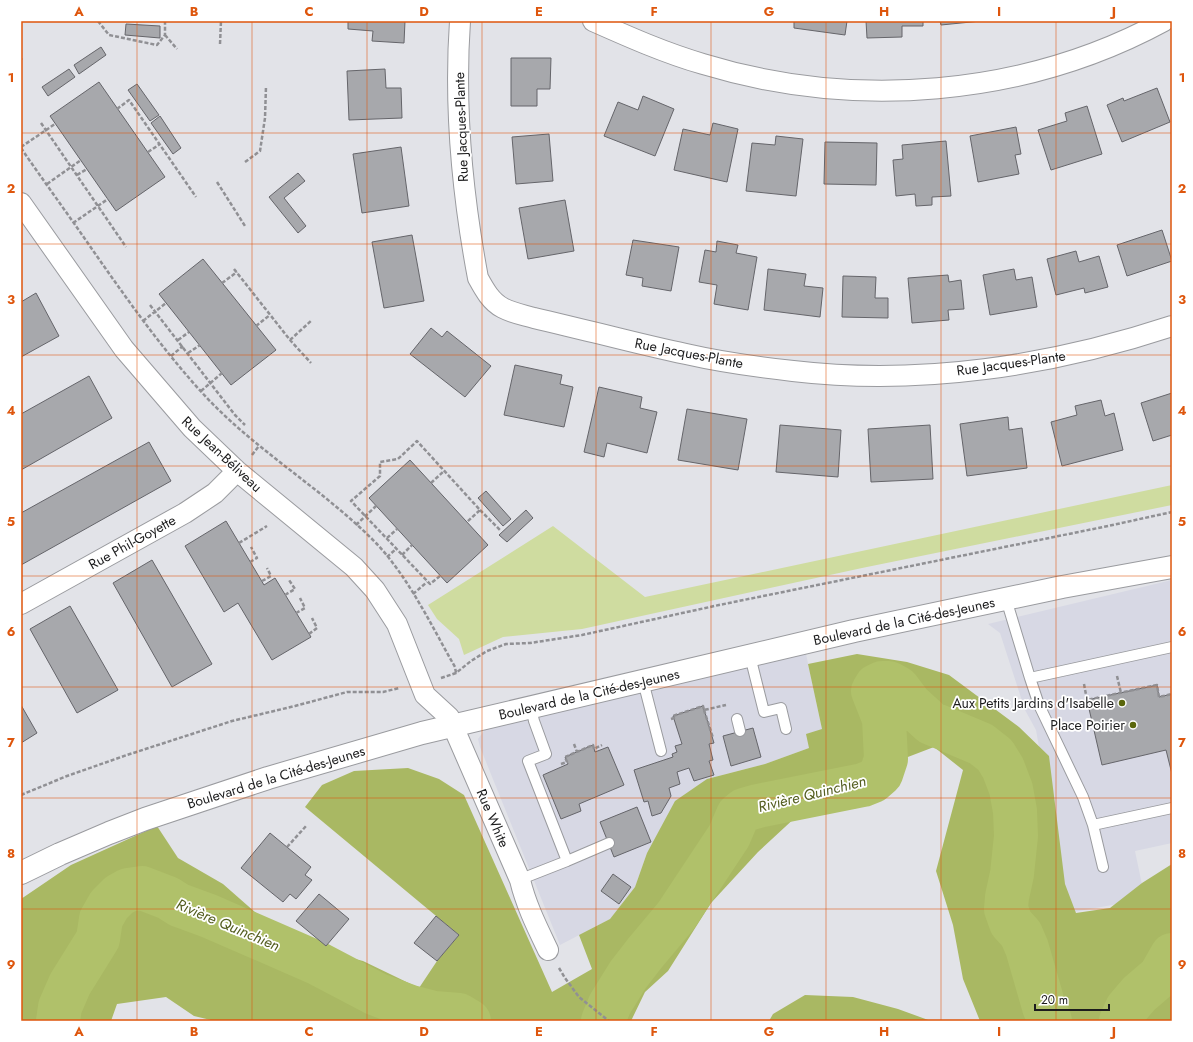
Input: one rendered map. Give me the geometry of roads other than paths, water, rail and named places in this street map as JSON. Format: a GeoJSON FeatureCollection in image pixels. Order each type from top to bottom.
{"type":"FeatureCollection","features":[{"type":"Feature","properties":{"kind":"main road","name":"Boulevard de la Cité-des-Jeunes"},"geometry":{"type":"LineString","coordinates":[[21,873],[95,839],[145,819],[284,773],[396,740],[854,631],[1062,587],[1172,567]]}},
{"type":"Feature","properties":{"kind":"street","name":"Rue Jacques-Plante"},"geometry":{"type":"LineString","coordinates":[[460,21],[458,81],[461,166],[471,235],[478,278],[494,301],[503,308],[516,313],[566,326],[686,354],[723,361],[794,371],[875,376],[954,372],[1030,362],[1110,346],[1172,326]]}},
{"type":"Feature","properties":{"kind":"street"},"geometry":{"type":"LineString","coordinates":[[593,21],[671,53],[734,73],[799,86],[867,92],[931,89],[1000,80],[1062,64],[1093,53],[1124,41],[1164,21]]}},
{"type":"Feature","properties":{"kind":"street","name":"Rue Jean-Béliveau"},"geometry":{"type":"LineString","coordinates":[[21,203],[128,354],[192,428],[237,471],[354,567],[375,590],[397,624],[425,695]]}},
{"type":"Feature","properties":{"kind":"street","name":"Rue Phil-Goyette"},"geometry":{"type":"LineString","coordinates":[[21,604],[185,513],[215,493],[231,479],[237,471]]}},
{"type":"Feature","properties":{"kind":"street","name":"Rue White"},"geometry":{"type":"LineString","coordinates":[[425,695],[449,717],[516,881],[553,958]]}},
{"type":"Feature","properties":{"kind":"lane"},"geometry":{"type":"LineString","coordinates":[[1006,599],[1039,705],[1083,797],[1093,825],[1103,867]]}},
{"type":"Feature","properties":{"kind":"lane"},"geometry":{"type":"LineString","coordinates":[[1030,678],[1172,647]]}},
{"type":"Feature","properties":{"kind":"lane"},"geometry":{"type":"LineString","coordinates":[[750,656],[764,712],[781,708],[786,729]]}},
{"type":"Feature","properties":{"kind":"lane"},"geometry":{"type":"LineString","coordinates":[[643,681],[660,751]]}},
{"type":"Feature","properties":{"kind":"lane"},"geometry":{"type":"LineString","coordinates":[[531,708],[546,754],[528,761],[567,861]]}},
{"type":"Feature","properties":{"kind":"lane"},"geometry":{"type":"LineString","coordinates":[[737,720],[740,731]]}},
{"type":"Feature","properties":{"kind":"lane"},"geometry":{"type":"LineString","coordinates":[[1093,825],[1172,808]]}},
{"type":"Feature","properties":{"kind":"lane"},"geometry":{"type":"LineString","coordinates":[[516,881],[608,843]]}},
{"type":"Feature","properties":{"kind":"waterway","name":"Rivière Quinchien"},"geometry":{"type":"LineString","coordinates":[[603,1021],[610,1004],[628,975],[676,916],[729,836],[738,815],[744,810],[758,806],[863,785],[873,781],[881,774],[886,759],[884,719],[873,691],[876,686],[882,683],[889,683],[898,688],[910,704],[931,723],[981,744],[995,755],[1003,768],[1011,789],[1015,811],[1016,836],[1006,909],[1011,923],[1021,934],[1027,948],[1044,1007],[1050,1021]]}},
{"type":"Feature","properties":{"kind":"waterway","name":"Rivière Quinchien"},"geometry":{"type":"LineString","coordinates":[[58,1021],[60,1007],[70,984],[98,939],[101,919],[109,905],[119,895],[128,890],[142,888],[317,963],[376,994],[411,1007],[434,1013],[459,1015],[469,1021]]}},
{"type":"Feature","properties":{"kind":"waterway","name":"Rivière Quinchien"},"geometry":{"type":"LineString","coordinates":[[1121,1021],[1127,1008],[1139,994],[1160,976],[1172,955]]}},
{"type":"Feature","properties":{"kind":"place","name":"Aux Petits Jardins d'Isabelle"},"geometry":{"type":"Point","coordinates":[1122,703]}},
{"type":"Feature","properties":{"kind":"place","name":"Place Poirier"},"geometry":{"type":"Point","coordinates":[1133,725]}}]}
